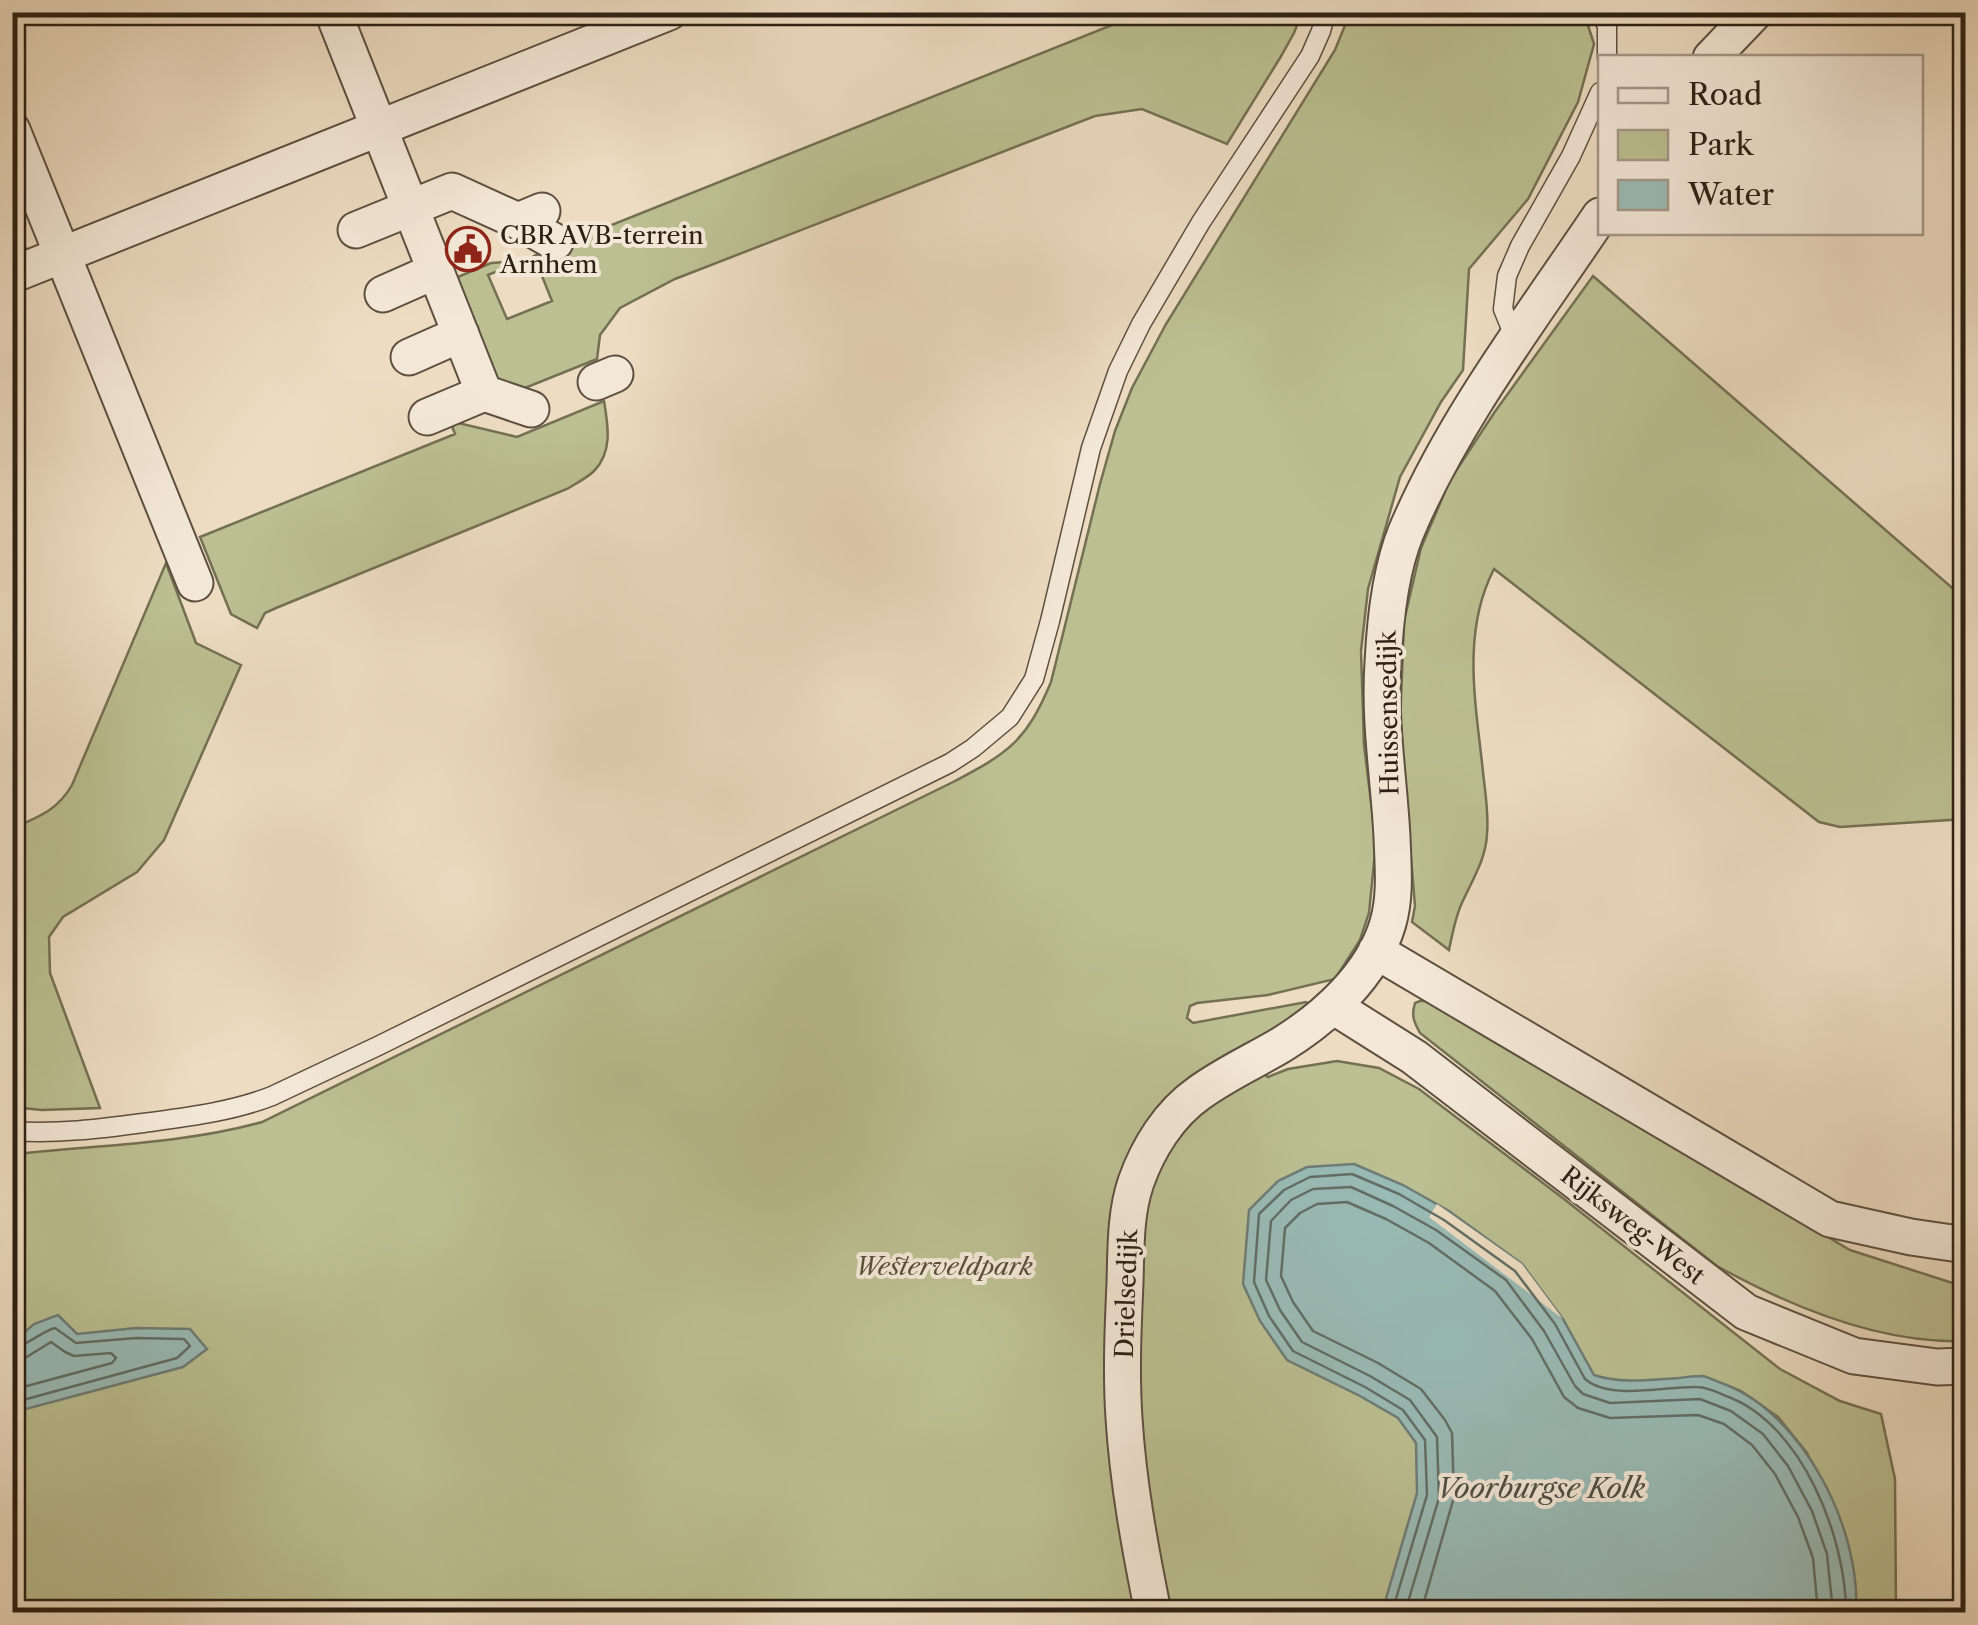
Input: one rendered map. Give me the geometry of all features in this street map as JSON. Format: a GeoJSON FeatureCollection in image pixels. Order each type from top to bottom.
{"type":"FeatureCollection","features":[{"type":"Feature","properties":{"kind":"street"},"geometry":{"type":"LineString","coordinates":[[333,12],[484,393]]}},
{"type":"Feature","properties":{"kind":"street"},"geometry":{"type":"LineString","coordinates":[[17,261],[64,254],[669,12]]}},
{"type":"Feature","properties":{"kind":"street"},"geometry":{"type":"LineString","coordinates":[[1715,55],[1755,14]]}},
{"type":"Feature","properties":{"kind":"street"},"geometry":{"type":"LineString","coordinates":[[12,130],[196,582]]}},
{"type":"Feature","properties":{"kind":"street"},"geometry":{"type":"LineString","coordinates":[[356,230],[452,191],[538,225]]}},
{"type":"Feature","properties":{"kind":"street","name":"Huissensedijk"},"geometry":{"type":"LineString","coordinates":[[1282,1044],[1333,1006],[1366,968],[1388,924],[1394,887],[1382,667],[1387,607],[1405,535],[1448,445],[1598,219]]}},
{"type":"Feature","properties":{"kind":"street"},"geometry":{"type":"LineString","coordinates":[[382,294],[435,271]]}},
{"type":"Feature","properties":{"kind":"street"},"geometry":{"type":"LineString","coordinates":[[409,357],[461,334]]}},
{"type":"Feature","properties":{"kind":"street"},"geometry":{"type":"LineString","coordinates":[[427,417],[484,393],[531,409]]}},
{"type":"Feature","properties":{"kind":"street"},"geometry":{"type":"LineString","coordinates":[[1376,951],[1830,1219],[1911,1238],[1966,1245]]}},
{"type":"Feature","properties":{"kind":"street","name":"Rijksweg-West"},"geometry":{"type":"LineString","coordinates":[[1333,1006],[1414,1057],[1746,1312],[1854,1356],[1937,1367],[1966,1366]]}},
{"type":"Feature","properties":{"kind":"street","name":"Drielsedijk"},"geometry":{"type":"LineString","coordinates":[[1154,1612],[1136,1525],[1124,1416],[1122,1334],[1127,1222],[1135,1185],[1148,1154],[1174,1115],[1227,1074],[1282,1044]]}},
{"type":"Feature","properties":{"kind":"lane"},"geometry":{"type":"LineString","coordinates":[[12,1131],[94,1130],[189,1117],[272,1096],[950,763],[993,733],[1010,717],[1034,679],[1091,448],[1118,370],[1201,222],[1310,56],[1326,12]]}},
{"type":"Feature","properties":{"kind":"lane"},"geometry":{"type":"LineString","coordinates":[[1600,12],[1607,26],[1607,55]]}},
{"type":"Feature","properties":{"kind":"lane"},"geometry":{"type":"LineString","coordinates":[[1516,342],[1502,309],[1507,276],[1598,96]]}},
{"type":"Feature","properties":{"kind":"green space"},"geometry":{"type":"Polygon","coordinates":[[[1142,13],[1302,13],[1280,58],[1227,144],[1142,109],[1095,116],[675,279],[620,308],[600,335],[597,359],[525,388],[496,381],[453,279],[491,263],[522,261],[488,275],[507,319],[552,301],[534,256],[1142,13]]]}},
{"type":"Feature","properties":{"kind":"green space","name":"Westerveldpark"},"geometry":{"type":"Polygon","coordinates":[[[1350,13],[1584,13],[1594,44],[1578,102],[1528,199],[1469,269],[1463,370],[1400,477],[1368,589],[1361,651],[1364,745],[1376,842],[1369,913],[1360,940],[1335,979],[1268,995],[1197,1003],[1190,1006],[1187,1018],[1193,1023],[1306,1002],[1313,1006],[1235,1053],[1268,1077],[1288,1069],[1337,1061],[1379,1068],[1419,1089],[1780,1369],[1840,1401],[1881,1414],[1895,1479],[1896,1612],[1856,1612],[1849,1549],[1807,1453],[1778,1417],[1741,1391],[1703,1376],[1686,1378],[1759,1612],[13,1612],[12,1151],[26,1153],[175,1139],[262,1122],[953,782],[1013,744],[1033,719],[1051,682],[1100,484],[1132,388],[1166,324],[1335,50],[1350,13]]]}},
{"type":"Feature","properties":{"kind":"green space"},"geometry":{"type":"Polygon","coordinates":[[[1593,276],[1965,599],[1965,819],[1840,827],[1819,822],[1494,569],[1477,618],[1474,643],[1475,695],[1487,810],[1486,844],[1459,910],[1449,950],[1412,922],[1415,906],[1400,726],[1404,621],[1421,548],[1450,480],[1593,276]]]}},
{"type":"Feature","properties":{"kind":"green space"},"geometry":{"type":"Polygon","coordinates":[[[604,401],[608,429],[604,455],[591,474],[567,489],[276,608],[265,613],[257,628],[231,614],[200,537],[455,434],[450,421],[517,437],[604,401]]]}},
{"type":"Feature","properties":{"kind":"green space"},"geometry":{"type":"Polygon","coordinates":[[[166,563],[196,643],[241,665],[164,840],[137,872],[63,917],[49,937],[50,973],[100,1108],[13,1107],[13,828],[53,807],[72,785],[166,563]]]}},
{"type":"Feature","properties":{"kind":"green space"},"geometry":{"type":"Polygon","coordinates":[[[1429,1001],[1850,1250],[1965,1287],[1965,1341],[1900,1336],[1836,1320],[1717,1266],[1420,1033],[1413,1015],[1415,1003],[1429,1001]]]}},
{"type":"Feature","properties":{"kind":"water","name":"Voorburgse Kolk"},"geometry":{"type":"Polygon","coordinates":[[[1354,1164],[1449,1211],[1522,1264],[1563,1319],[1594,1375],[1636,1381],[1705,1377],[1753,1399],[1779,1421],[1822,1478],[1838,1512],[1849,1546],[1856,1612],[1382,1612],[1417,1493],[1416,1443],[1398,1418],[1287,1360],[1260,1321],[1243,1284],[1249,1210],[1278,1181],[1307,1167],[1354,1164]]]}},
{"type":"Feature","properties":{"kind":"water"},"geometry":{"type":"Polygon","coordinates":[[[58,1315],[77,1334],[136,1328],[190,1329],[207,1349],[183,1367],[18,1411],[13,1417],[13,1342],[34,1324],[58,1315]]]}},
{"type":"Feature","properties":{"kind":"pier"},"geometry":{"type":"Polygon","coordinates":[[[1437,1204],[1522,1264],[1563,1319],[1429,1217],[1437,1204]]]}},
{"type":"Feature","properties":{"kind":"place","name":"CBR AVB-terrein Arnhem"},"geometry":{"type":"Point","coordinates":[468,249]}}]}
